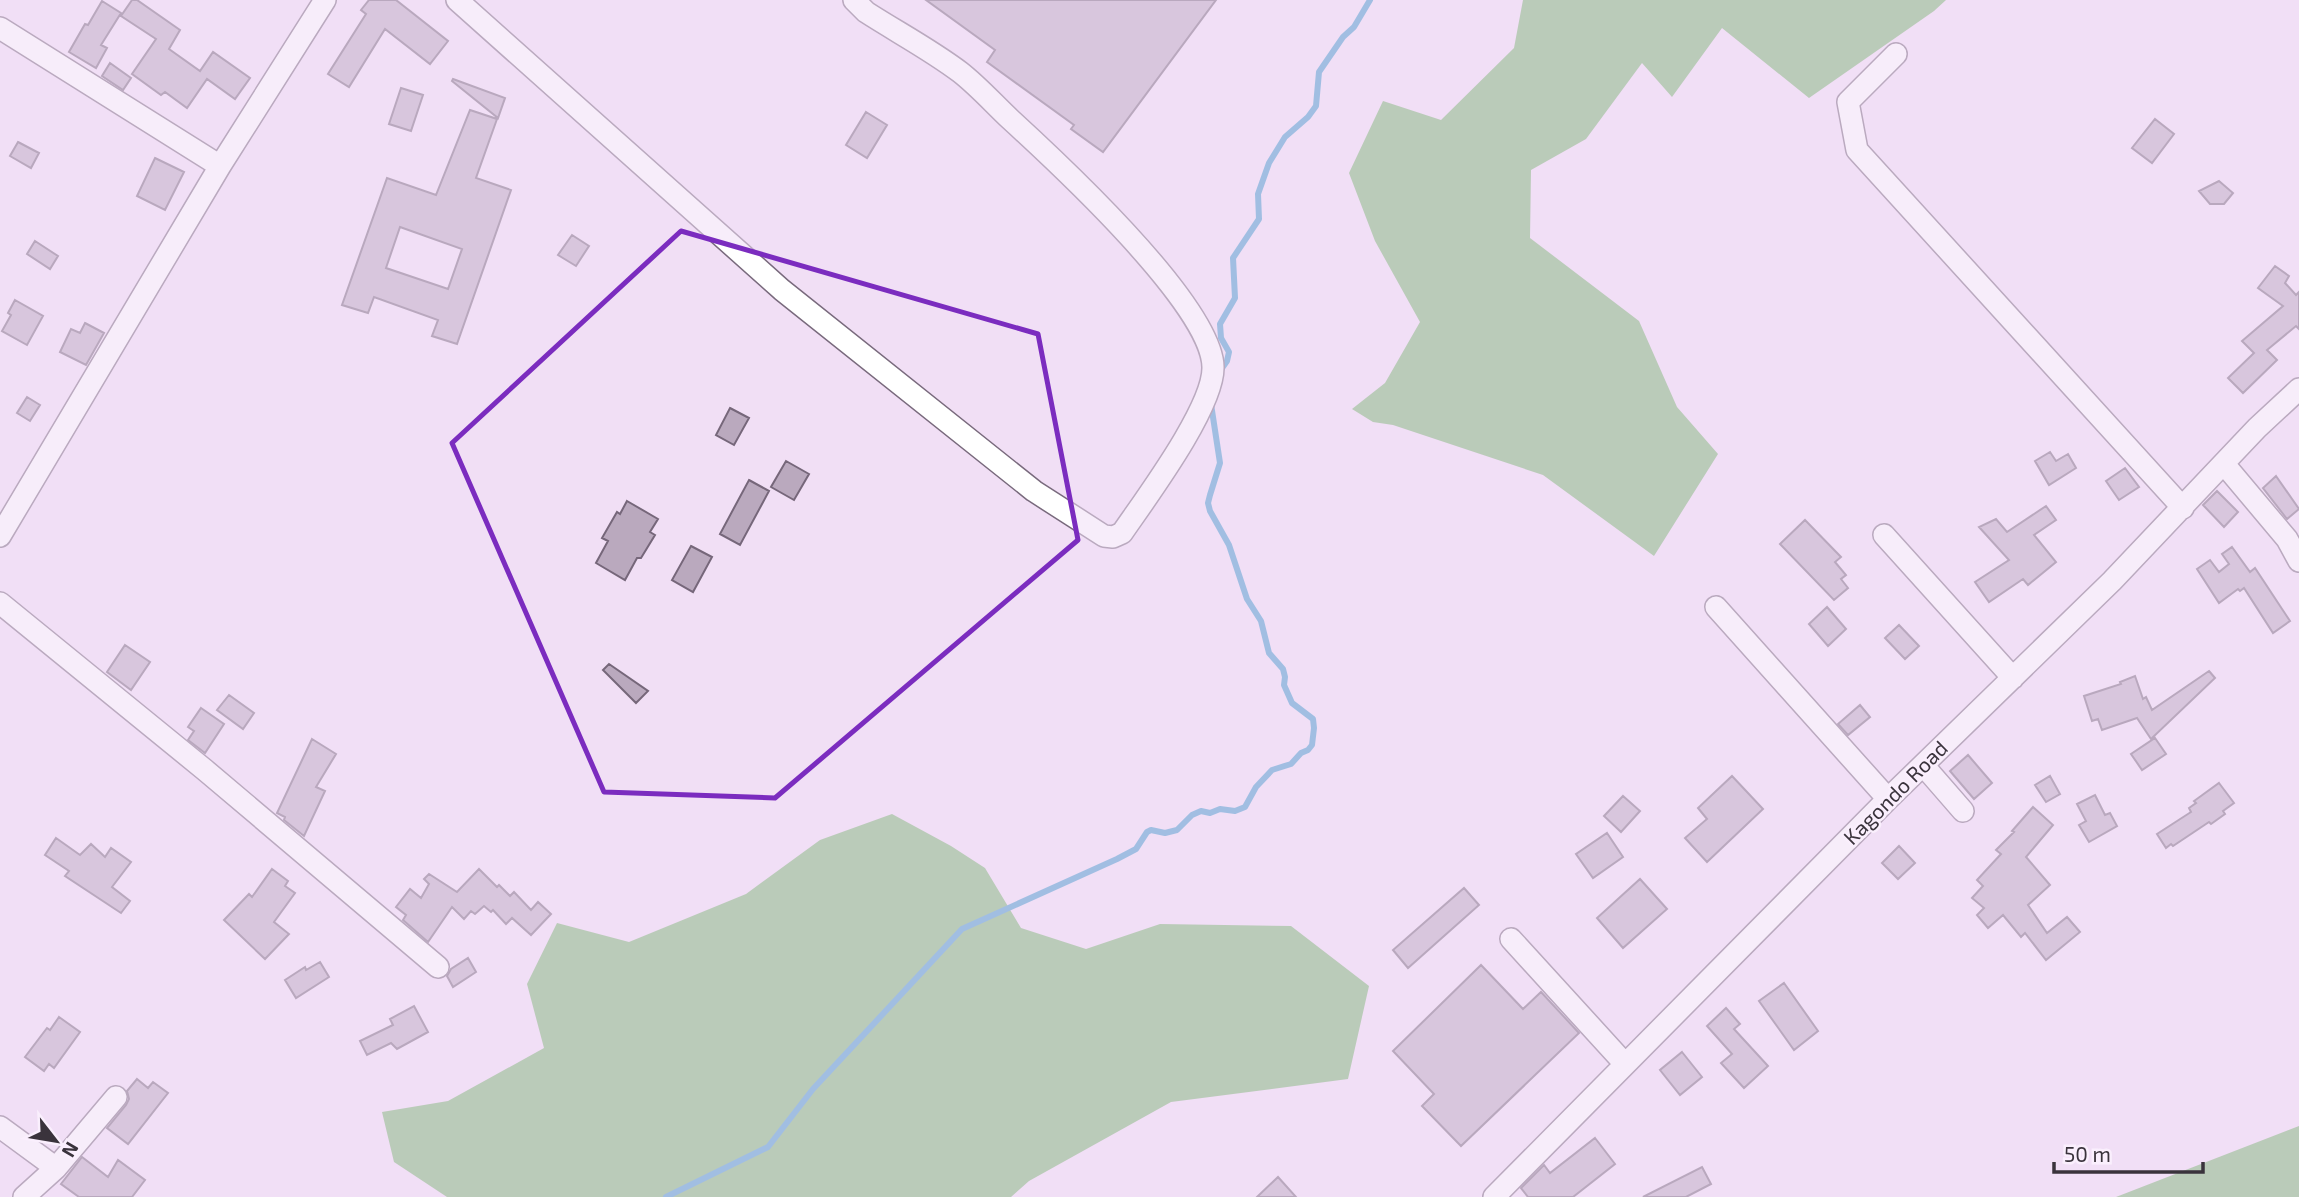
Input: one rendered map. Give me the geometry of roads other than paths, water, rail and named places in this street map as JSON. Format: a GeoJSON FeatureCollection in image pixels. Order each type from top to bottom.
{"type":"FeatureCollection","features":[{"type":"Feature","properties":{"kind":"street"},"geometry":{"type":"LineString","coordinates":[[0,536],[220,166],[325,0]]}},
{"type":"Feature","properties":{"kind":"street"},"geometry":{"type":"LineString","coordinates":[[457,0],[782,290],[1034,491],[1104,536],[1113,537],[1122,533],[1193,424],[1203,404],[1214,370],[1208,342],[1181,300],[1128,234],[1080,186],[960,72],[866,12],[854,0]]}},
{"type":"Feature","properties":{"kind":"street"},"geometry":{"type":"LineString","coordinates":[[0,28],[220,166]]}},
{"type":"Feature","properties":{"kind":"street"},"geometry":{"type":"LineString","coordinates":[[1896,54],[1848,102],[1857,150],[2183,508]]}},
{"type":"Feature","properties":{"kind":"street","name":"Kagondo Road"},"geometry":{"type":"LineString","coordinates":[[1494,1197],[1888,799],[2112,581],[2257,428],[2299,389]]}},
{"type":"Feature","properties":{"kind":"street"},"geometry":{"type":"LineString","coordinates":[[2224,464],[2287,539],[2299,561]]}},
{"type":"Feature","properties":{"kind":"street"},"geometry":{"type":"LineString","coordinates":[[1884,535],[2013,678]]}},
{"type":"Feature","properties":{"kind":"street"},"geometry":{"type":"LineString","coordinates":[[0,603],[205,769],[438,967]]}},
{"type":"Feature","properties":{"kind":"street"},"geometry":{"type":"LineString","coordinates":[[1716,607],[1888,799]]}},
{"type":"Feature","properties":{"kind":"street"},"geometry":{"type":"LineString","coordinates":[[1923,765],[1963,811]]}},
{"type":"Feature","properties":{"kind":"street"},"geometry":{"type":"LineString","coordinates":[[1511,939],[1625,1064]]}},
{"type":"Feature","properties":{"kind":"street"},"geometry":{"type":"LineString","coordinates":[[24,1197],[56,1168],[116,1097]]}},
{"type":"Feature","properties":{"kind":"street"},"geometry":{"type":"LineString","coordinates":[[0,1127],[56,1168]]}},
{"type":"Feature","properties":{"kind":"waterway"},"geometry":{"type":"LineString","coordinates":[[1220,371],[1229,352],[1221,338],[1220,324],[1235,298],[1233,258],[1259,219],[1258,194],[1269,163],[1285,137],[1308,117],[1316,106],[1319,72],[1343,37],[1354,27],[1370,0]]}},
{"type":"Feature","properties":{"kind":"waterway"},"geometry":{"type":"LineString","coordinates":[[666,1197],[768,1147],[813,1089],[962,929],[1117,859],[1136,849],[1151,830],[1165,833],[1177,830],[1192,815],[1201,811],[1235,811],[1245,807],[1256,787],[1272,770],[1291,764],[1312,745],[1313,719],[1292,703],[1284,685],[1283,669],[1269,653],[1261,621],[1247,599],[1229,545],[1210,511],[1208,503],[1220,463],[1211,404]]}}]}
